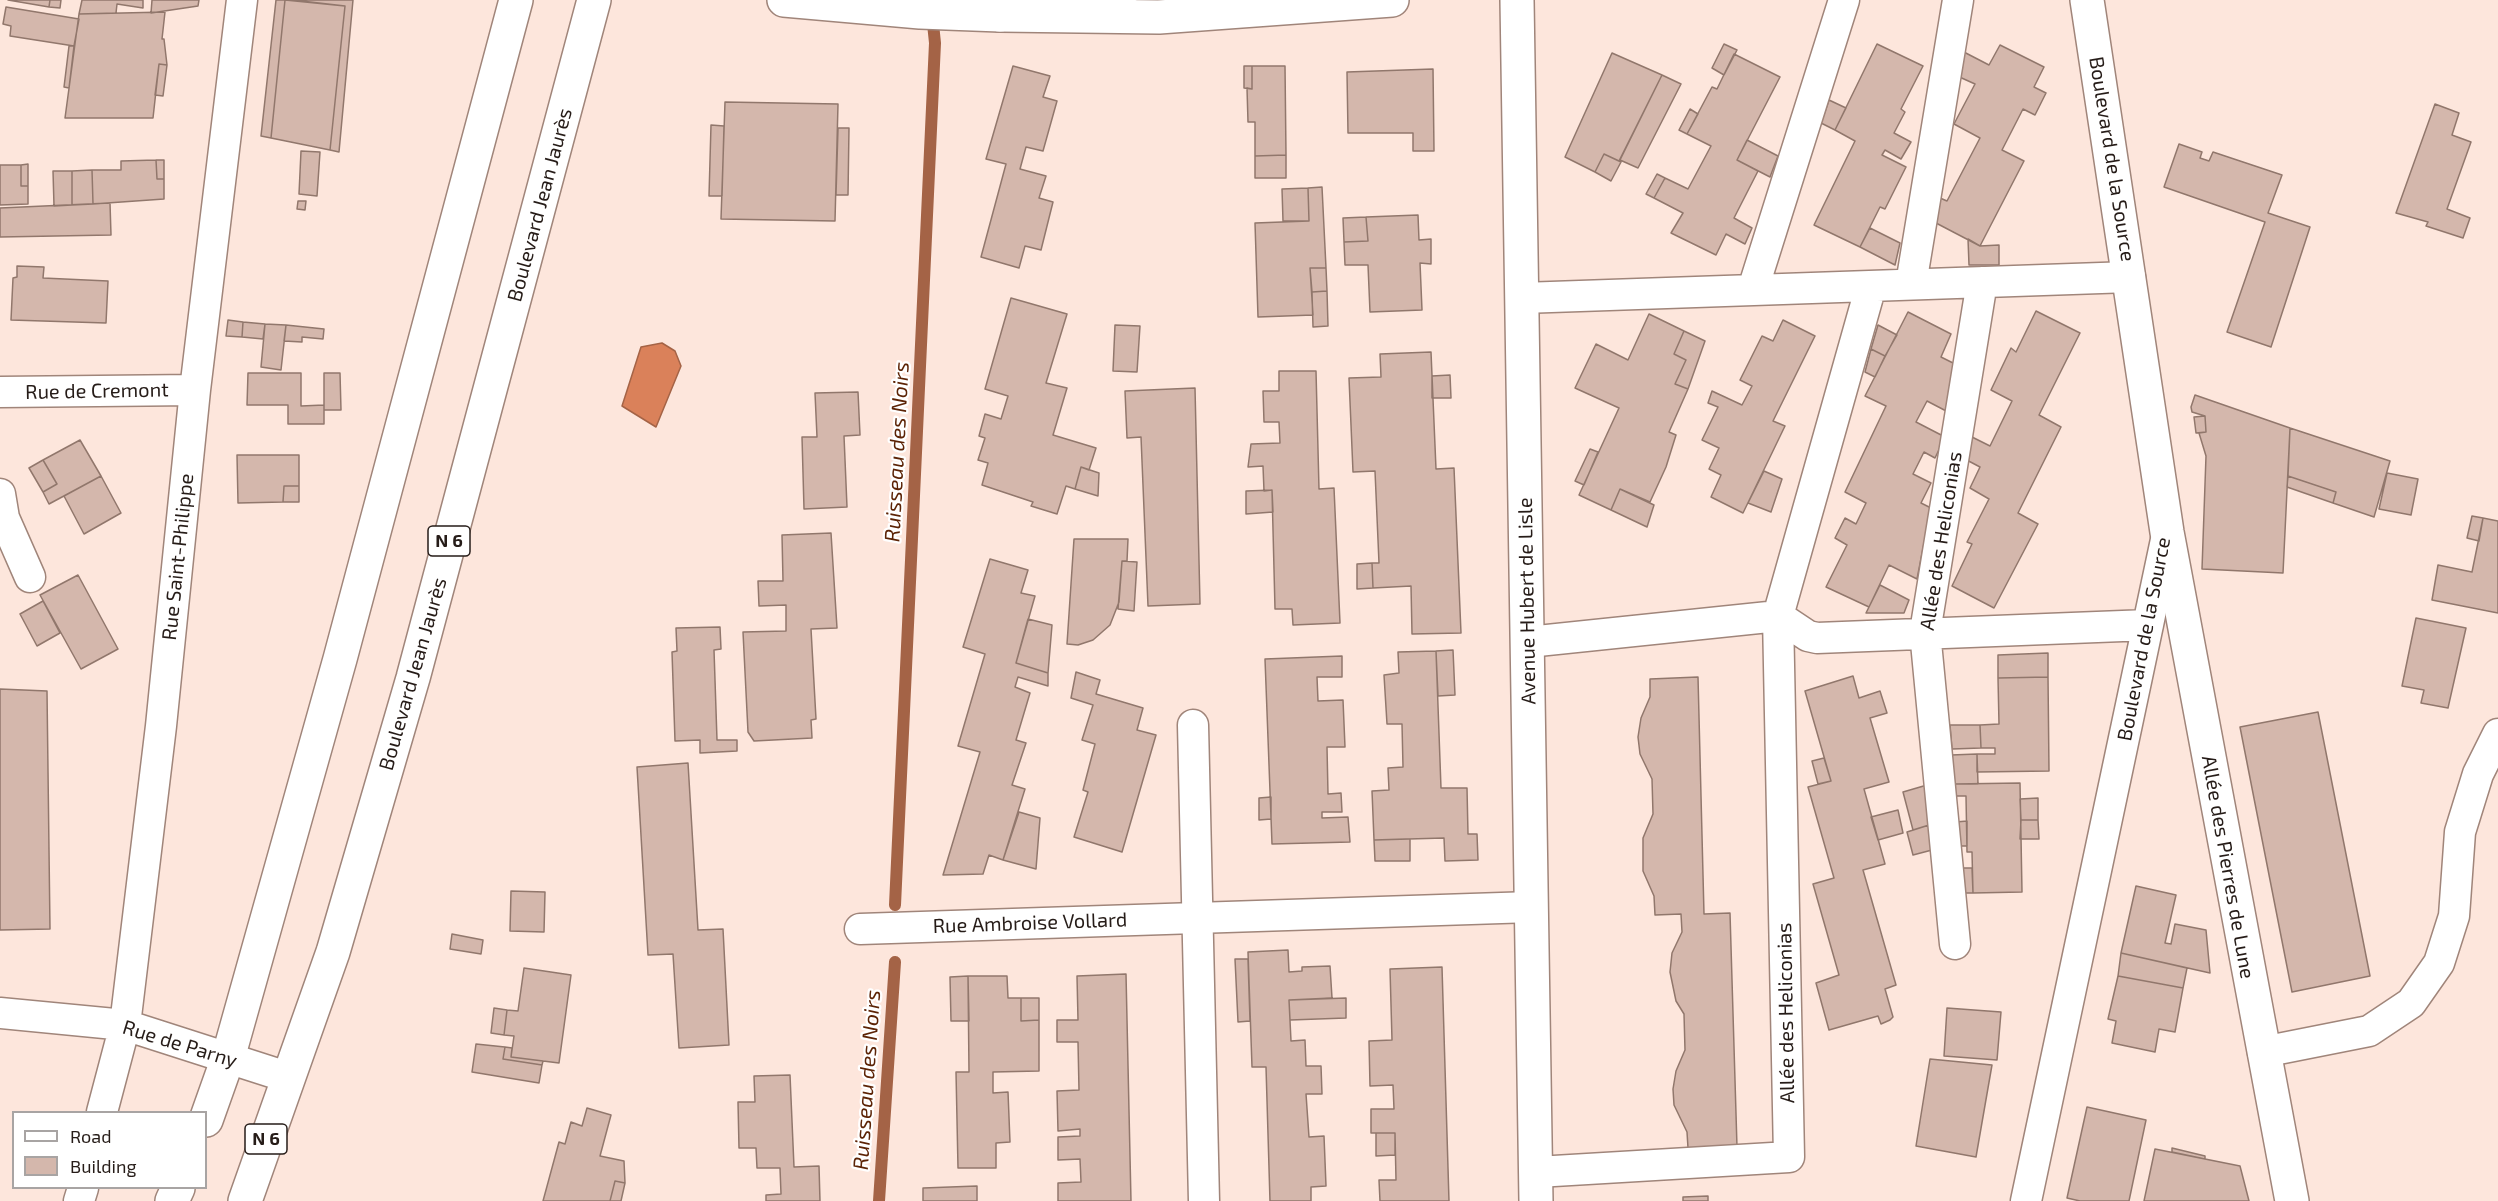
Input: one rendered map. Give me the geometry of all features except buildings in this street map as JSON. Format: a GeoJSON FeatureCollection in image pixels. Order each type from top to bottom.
{"type":"FeatureCollection","features":[{"type":"Feature","properties":{"kind":"street","name":"Rue Saint-Philippe"},"geometry":{"type":"LineString","coordinates":[[103,1111],[125,1025],[161,726],[195,390],[242,0]]}},
{"type":"Feature","properties":{"kind":"street"},"geometry":{"type":"LineString","coordinates":[[207,1117],[228,1058],[346,635],[516,0]]}},
{"type":"Feature","properties":{"kind":"street","name":"Boulevard Jean Jaurès"},"geometry":{"type":"LineString","coordinates":[[244,1201],[333,952],[413,678],[594,0]]}},
{"type":"Feature","properties":{"kind":"street"},"geometry":{"type":"LineString","coordinates":[[784,0],[961,13],[1007,7],[1118,8],[1159,17],[1392,0]]}},
{"type":"Feature","properties":{"kind":"street","name":"Avenue Hubert de Lisle"},"geometry":{"type":"LineString","coordinates":[[1517,0],[1536,1186]]}},
{"type":"Feature","properties":{"kind":"street"},"geometry":{"type":"LineString","coordinates":[[1753,290],[1844,0]]}},
{"type":"Feature","properties":{"kind":"street"},"geometry":{"type":"LineString","coordinates":[[1911,285],[1958,0]]}},
{"type":"Feature","properties":{"kind":"street","name":"Boulevard de la Source"},"geometry":{"type":"LineString","coordinates":[[2026,1201],[2167,532],[2087,0]]}},
{"type":"Feature","properties":{"kind":"street"},"geometry":{"type":"LineString","coordinates":[[1522,297],[2130,277]]}},
{"type":"Feature","properties":{"kind":"street","name":"Allée des Heliconias"},"geometry":{"type":"LineString","coordinates":[[1955,944],[1925,632],[1982,282]]}},
{"type":"Feature","properties":{"kind":"street","name":"Allée des Heliconias"},"geometry":{"type":"LineString","coordinates":[[1536,1186],[1789,1157],[1778,616],[1871,286]]}},
{"type":"Feature","properties":{"kind":"street","name":"Rue de Cremont"},"geometry":{"type":"LineString","coordinates":[[0,392],[195,390]]}},
{"type":"Feature","properties":{"kind":"street"},"geometry":{"type":"LineString","coordinates":[[0,494],[4,518],[30,577]]}},
{"type":"Feature","properties":{"kind":"street","name":"Allée des Pierres de Lune"},"geometry":{"type":"LineString","coordinates":[[2167,532],[2292,1201]]}},
{"type":"Feature","properties":{"kind":"street"},"geometry":{"type":"LineString","coordinates":[[1528,642],[1778,616],[1808,636],[1817,638],[1925,632],[2148,626]]}},
{"type":"Feature","properties":{"kind":"street"},"geometry":{"type":"LineString","coordinates":[[1193,725],[1204,1201]]}},
{"type":"Feature","properties":{"kind":"street"},"geometry":{"type":"LineString","coordinates":[[2263,1052],[2368,1031],[2411,1003],[2439,963],[2454,916],[2460,832],[2478,774],[2498,734]]}},
{"type":"Feature","properties":{"kind":"street","name":"Rue Ambroise Vollard"},"geometry":{"type":"LineString","coordinates":[[860,929],[1532,907]]}},
{"type":"Feature","properties":{"kind":"street","name":"Rue de Parny"},"geometry":{"type":"LineString","coordinates":[[0,1013],[125,1025],[287,1077]]}},
{"type":"Feature","properties":{"kind":"shaded area"},"geometry":{"type":"Polygon","coordinates":[[[662,343],[675,351],[681,366],[656,427],[622,406],[641,347],[662,343]]]}},
{"type":"Feature","properties":{"kind":"waterway","name":"Ruisseau des Noirs"},"geometry":{"type":"LineString","coordinates":[[895,905],[935,43],[932,14]]}},
{"type":"Feature","properties":{"kind":"waterway","name":"Ruisseau des Noirs"},"geometry":{"type":"LineString","coordinates":[[879,1201],[895,962]]}}]}
